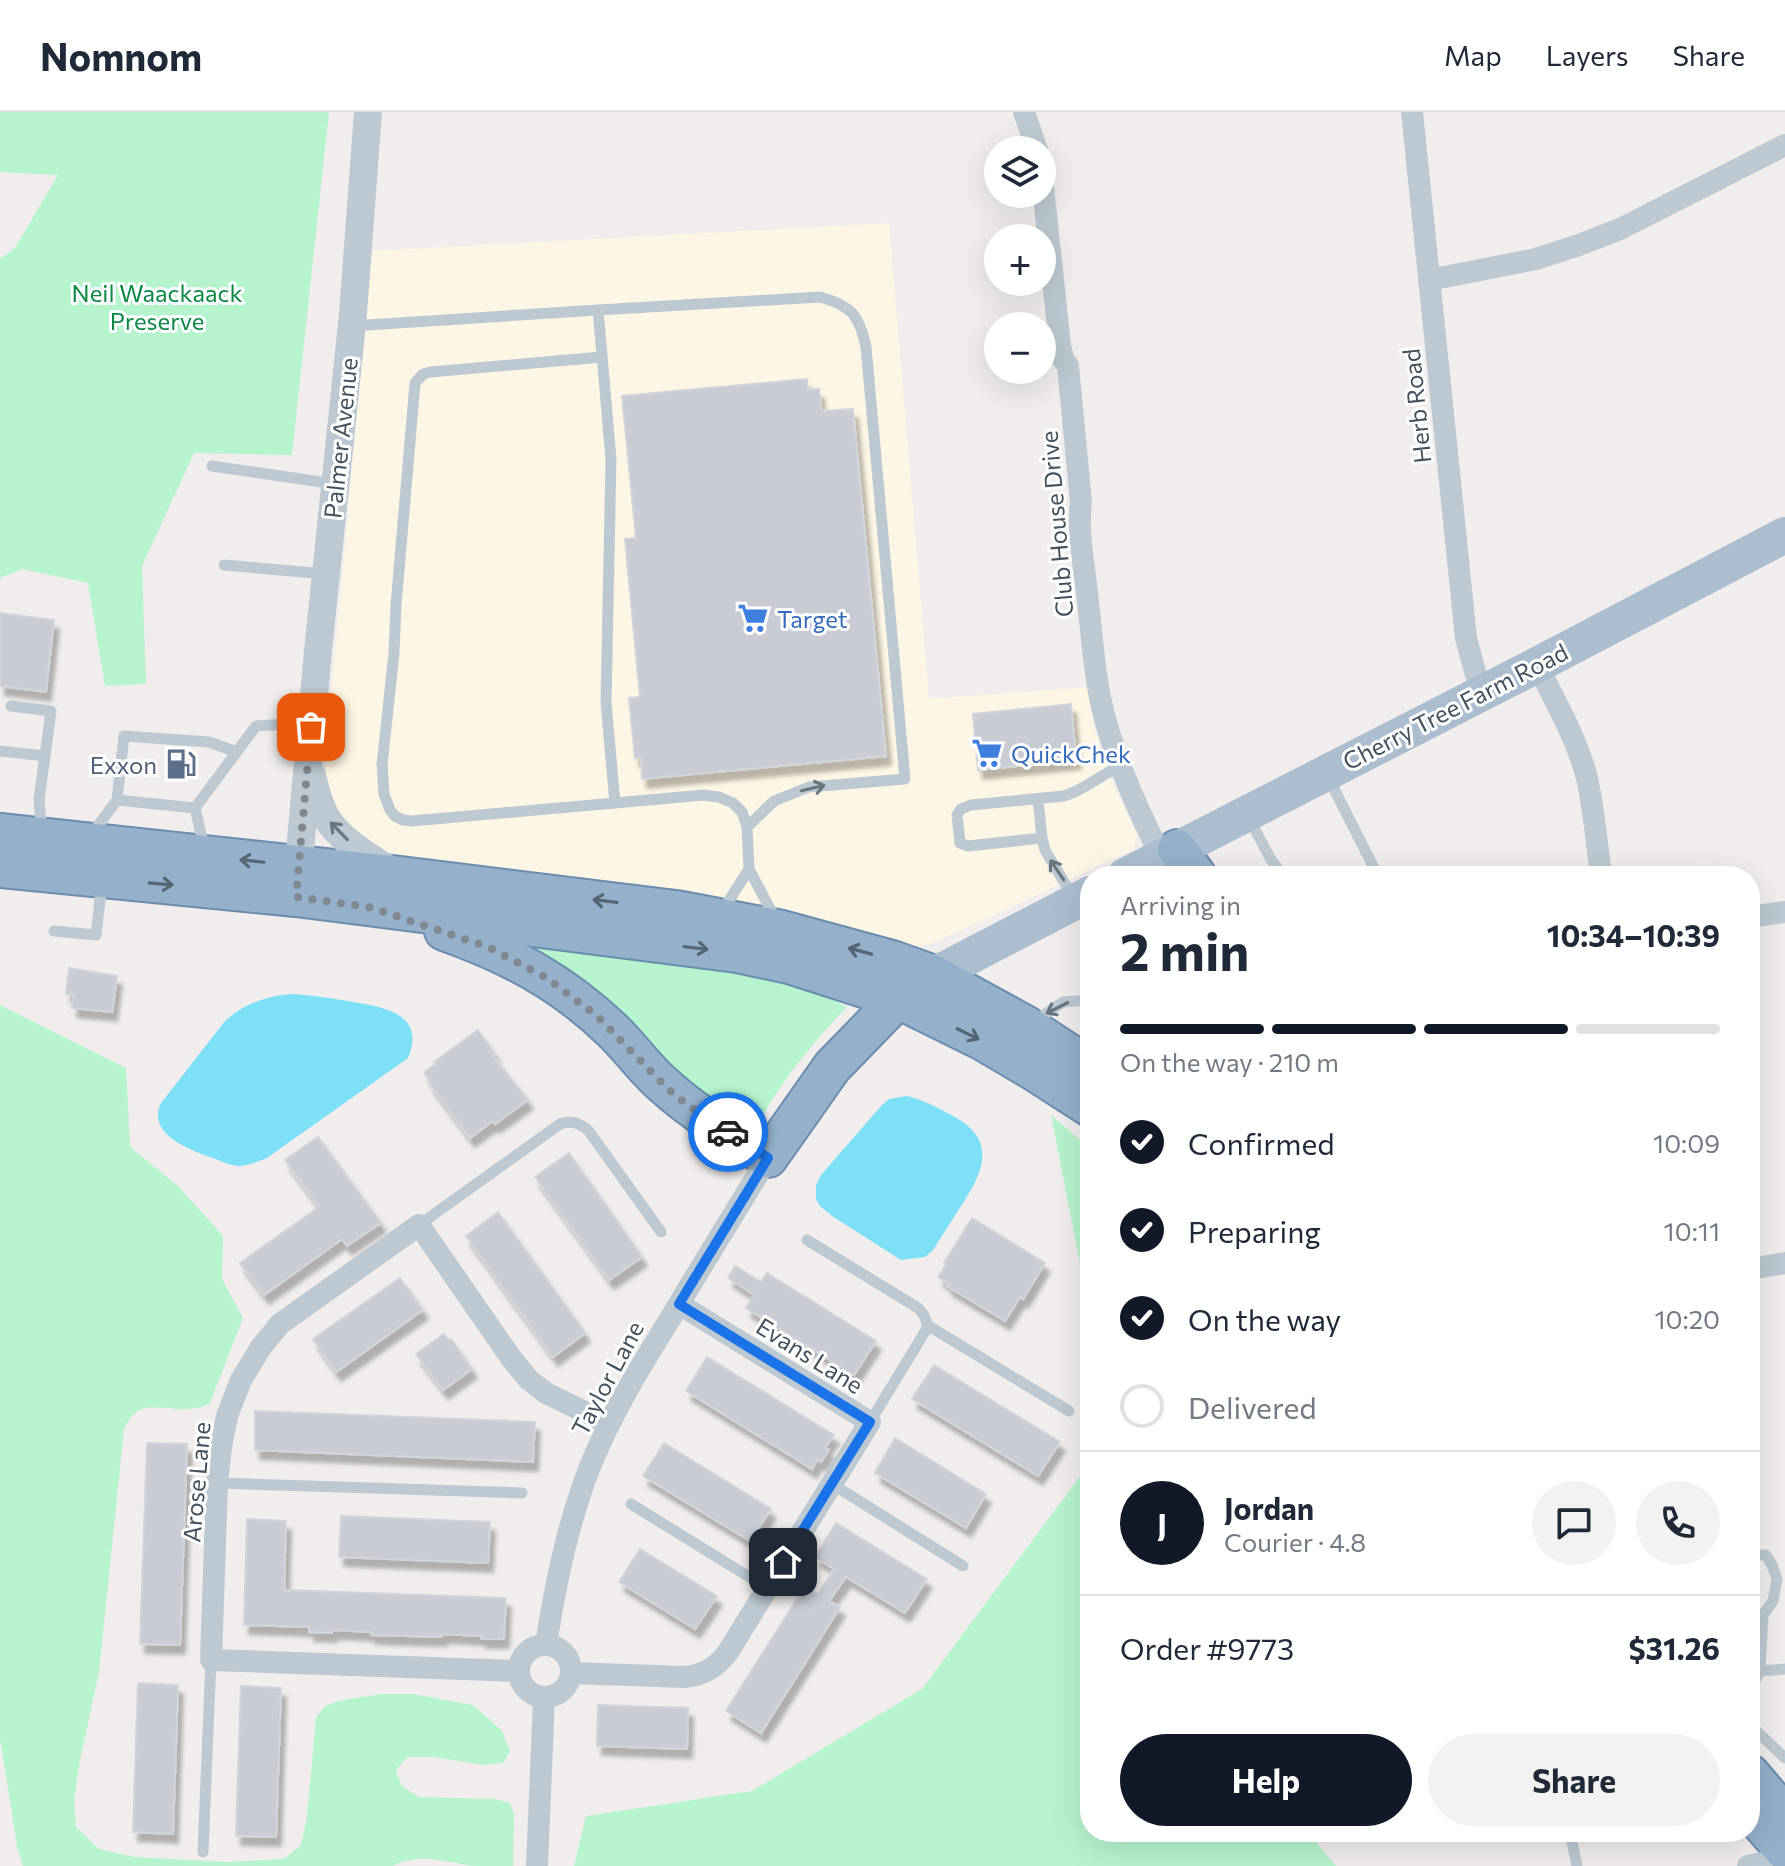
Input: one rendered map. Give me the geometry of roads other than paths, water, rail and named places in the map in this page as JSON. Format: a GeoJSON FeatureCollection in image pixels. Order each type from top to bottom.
{"type":"FeatureCollection","features":[{"type":"Feature","properties":{"kind":"highway"},"geometry":{"type":"LineString","coordinates":[[0,833],[206,856],[297,881],[488,947],[547,978],[597,1016],[686,1104],[768,1158],[832,1067],[898,999]]}},
{"type":"Feature","properties":{"kind":"highway"},"geometry":{"type":"LineString","coordinates":[[0,868],[103,879],[297,881],[399,876],[676,910],[782,930],[892,960],[934,975],[1027,1026],[1080,1060]]}},
{"type":"Feature","properties":{"kind":"highway"},"geometry":{"type":"LineString","coordinates":[[369,907],[737,953],[789,964],[898,999],[983,1041],[1080,1101]]}},
{"type":"Feature","properties":{"kind":"highway"},"geometry":{"type":"LineString","coordinates":[[1760,1786],[1785,1815]]}},
{"type":"Feature","properties":{"kind":"highway"},"geometry":{"type":"LineString","coordinates":[[1760,1822],[1785,1851]]}},
{"type":"Feature","properties":{"kind":"main road","name":"Cherry Tree Farm Road"},"geometry":{"type":"LineString","coordinates":[[1157,866],[1246,814],[1785,535]]}},
{"type":"Feature","properties":{"kind":"main road"},"geometry":{"type":"LineString","coordinates":[[898,999],[934,975],[1080,899]]}},
{"type":"Feature","properties":{"kind":"street","name":"Palmer Avenue"},"geometry":{"type":"LineString","coordinates":[[297,881],[352,326],[368,112]]}},
{"type":"Feature","properties":{"kind":"street"},"geometry":{"type":"LineString","coordinates":[[1024,112],[1032,136]]}},
{"type":"Feature","properties":{"kind":"street","name":"Herb Road"},"geometry":{"type":"LineString","coordinates":[[1412,112],[1466,638],[1481,694]]}},
{"type":"Feature","properties":{"kind":"street"},"geometry":{"type":"LineString","coordinates":[[1429,280],[1536,259],[1579,245],[1620,229],[1785,145]]}},
{"type":"Feature","properties":{"kind":"street","name":"Club House Drive"},"geometry":{"type":"LineString","coordinates":[[1045,208],[1060,345],[1068,366],[1081,502],[1079,515],[1097,682],[1104,715],[1153,866]]}},
{"type":"Feature","properties":{"kind":"street"},"geometry":{"type":"LineString","coordinates":[[1537,665],[1582,763],[1591,800],[1600,866]]}},
{"type":"Feature","properties":{"kind":"street","name":"Palmer Avenue"},"geometry":{"type":"LineString","coordinates":[[309,763],[317,795],[335,829],[399,876]]}},
{"type":"Feature","properties":{"kind":"street"},"geometry":{"type":"LineString","coordinates":[[1760,916],[1785,912]]}},
{"type":"Feature","properties":{"kind":"street","name":"Taylor Lane"},"geometry":{"type":"LineString","coordinates":[[546,1645],[566,1539],[590,1467],[609,1424],[638,1370],[768,1158]]}},
{"type":"Feature","properties":{"kind":"street"},"geometry":{"type":"LineString","coordinates":[[419,1225],[529,1380],[546,1393],[609,1424]]}},
{"type":"Feature","properties":{"kind":"street","name":"Arose Lane"},"geometry":{"type":"LineString","coordinates":[[211,1660],[217,1483],[223,1432],[231,1403],[247,1368],[280,1324],[419,1225]]}},
{"type":"Feature","properties":{"kind":"street"},"geometry":{"type":"LineString","coordinates":[[1760,1267],[1785,1263]]}},
{"type":"Feature","properties":{"kind":"street","name":"Evans Lane"},"geometry":{"type":"LineString","coordinates":[[571,1673],[685,1677],[710,1670],[723,1659],[870,1422],[679,1304]]}},
{"type":"Feature","properties":{"kind":"street"},"geometry":{"type":"LineString","coordinates":[[546,1645],[555,1647],[567,1657],[571,1673],[565,1688],[544,1697],[523,1686],[519,1671],[520,1663],[530,1649],[546,1645]]}},
{"type":"Feature","properties":{"kind":"street"},"geometry":{"type":"LineString","coordinates":[[211,1660],[519,1671]]}},
{"type":"Feature","properties":{"kind":"street"},"geometry":{"type":"LineString","coordinates":[[537,1866],[544,1697]]}},
{"type":"Feature","properties":{"kind":"street"},"geometry":{"type":"LineString","coordinates":[[1748,1866],[1785,1858]]}},
{"type":"Feature","properties":{"kind":"lane"},"geometry":{"type":"LineString","coordinates":[[352,326],[820,297],[839,303],[854,314],[866,347],[905,779],[809,787],[774,801],[747,827]]}},
{"type":"Feature","properties":{"kind":"lane"},"geometry":{"type":"LineString","coordinates":[[598,310],[611,459],[606,703],[615,803]]}},
{"type":"Feature","properties":{"kind":"lane"},"geometry":{"type":"LineString","coordinates":[[602,357],[430,372],[423,374],[415,383],[382,765],[387,803],[395,816],[412,821],[703,795],[726,799],[738,807],[747,827],[749,869],[782,930]]}},
{"type":"Feature","properties":{"kind":"lane"},"geometry":{"type":"LineString","coordinates":[[212,466],[335,484]]}},
{"type":"Feature","properties":{"kind":"lane"},"geometry":{"type":"LineString","coordinates":[[224,565],[326,574]]}},
{"type":"Feature","properties":{"kind":"lane"},"geometry":{"type":"LineString","coordinates":[[11,706],[51,711],[39,800],[43,838]]}},
{"type":"Feature","properties":{"kind":"lane"},"geometry":{"type":"LineString","coordinates":[[206,856],[195,808],[256,726],[287,724],[311,727]]}},
{"type":"Feature","properties":{"kind":"lane"},"geometry":{"type":"LineString","coordinates":[[85,842],[117,800],[124,736],[209,742],[237,752]]}},
{"type":"Feature","properties":{"kind":"lane"},"geometry":{"type":"LineString","coordinates":[[0,751],[45,756]]}},
{"type":"Feature","properties":{"kind":"lane"},"geometry":{"type":"LineString","coordinates":[[1042,838],[968,846],[960,843],[957,815],[961,809],[971,805],[1076,793],[1120,766]]}},
{"type":"Feature","properties":{"kind":"lane"},"geometry":{"type":"LineString","coordinates":[[1326,773],[1373,866]]}},
{"type":"Feature","properties":{"kind":"lane"},"geometry":{"type":"LineString","coordinates":[[1038,799],[1045,850],[1058,873],[1080,896]]}},
{"type":"Feature","properties":{"kind":"lane"},"geometry":{"type":"LineString","coordinates":[[117,800],[195,808]]}},
{"type":"Feature","properties":{"kind":"lane"},"geometry":{"type":"LineString","coordinates":[[1246,814],[1276,866]]}},
{"type":"Feature","properties":{"kind":"lane"},"geometry":{"type":"LineString","coordinates":[[718,918],[749,869]]}},
{"type":"Feature","properties":{"kind":"lane"},"geometry":{"type":"LineString","coordinates":[[54,931],[96,935],[103,879]]}},
{"type":"Feature","properties":{"kind":"lane"},"geometry":{"type":"LineString","coordinates":[[1027,1026],[1063,1002],[1080,1001]]}},
{"type":"Feature","properties":{"kind":"lane"},"geometry":{"type":"LineString","coordinates":[[419,1225],[568,1121],[588,1130],[661,1232]]}},
{"type":"Feature","properties":{"kind":"lane"},"geometry":{"type":"LineString","coordinates":[[807,1240],[918,1308],[925,1317],[926,1330],[870,1422]]}},
{"type":"Feature","properties":{"kind":"lane"},"geometry":{"type":"LineString","coordinates":[[927,1325],[1069,1411]]}},
{"type":"Feature","properties":{"kind":"lane"},"geometry":{"type":"LineString","coordinates":[[217,1483],[522,1493]]}},
{"type":"Feature","properties":{"kind":"lane"},"geometry":{"type":"LineString","coordinates":[[832,1484],[963,1566]]}},
{"type":"Feature","properties":{"kind":"lane"},"geometry":{"type":"LineString","coordinates":[[631,1504],[767,1588]]}},
{"type":"Feature","properties":{"kind":"lane"},"geometry":{"type":"LineString","coordinates":[[1760,1555],[1766,1555],[1777,1579],[1773,1601],[1763,1615],[1760,1671],[1785,1669]]}},
{"type":"Feature","properties":{"kind":"lane"},"geometry":{"type":"LineString","coordinates":[[203,1852],[211,1660]]}},
{"type":"Feature","properties":{"kind":"lane"},"geometry":{"type":"LineString","coordinates":[[1760,1734],[1785,1758]]}},
{"type":"Feature","properties":{"kind":"lane"},"geometry":{"type":"LineString","coordinates":[[1572,1842],[1577,1866]]}},
{"type":"Feature","properties":{"kind":"water"},"geometry":{"type":"Polygon","coordinates":[[[291,994],[361,1003],[398,1014],[411,1031],[408,1058],[267,1158],[256,1162],[231,1165],[173,1139],[160,1124],[158,1114],[161,1103],[225,1021],[255,1002],[291,994]]]}},
{"type":"Feature","properties":{"kind":"water"},"geometry":{"type":"Polygon","coordinates":[[[907,1096],[931,1104],[967,1125],[981,1145],[982,1155],[981,1167],[971,1190],[933,1250],[925,1257],[901,1260],[820,1206],[816,1199],[816,1185],[821,1175],[882,1105],[889,1099],[907,1096]]]}},
{"type":"Feature","properties":{"kind":"place","name":"Target"},"geometry":{"type":"Point","coordinates":[753,618]}},
{"type":"Feature","properties":{"kind":"place","name":"QuickChek"},"geometry":{"type":"Point","coordinates":[987,753]}},
{"type":"Feature","properties":{"kind":"place","name":"Exxon"},"geometry":{"type":"Point","coordinates":[181,764]}},
{"type":"Feature","properties":{"kind":"park label","name":"Neil Waackaack Preserve"},"geometry":{"type":"Point","coordinates":[157,306]}}]}
